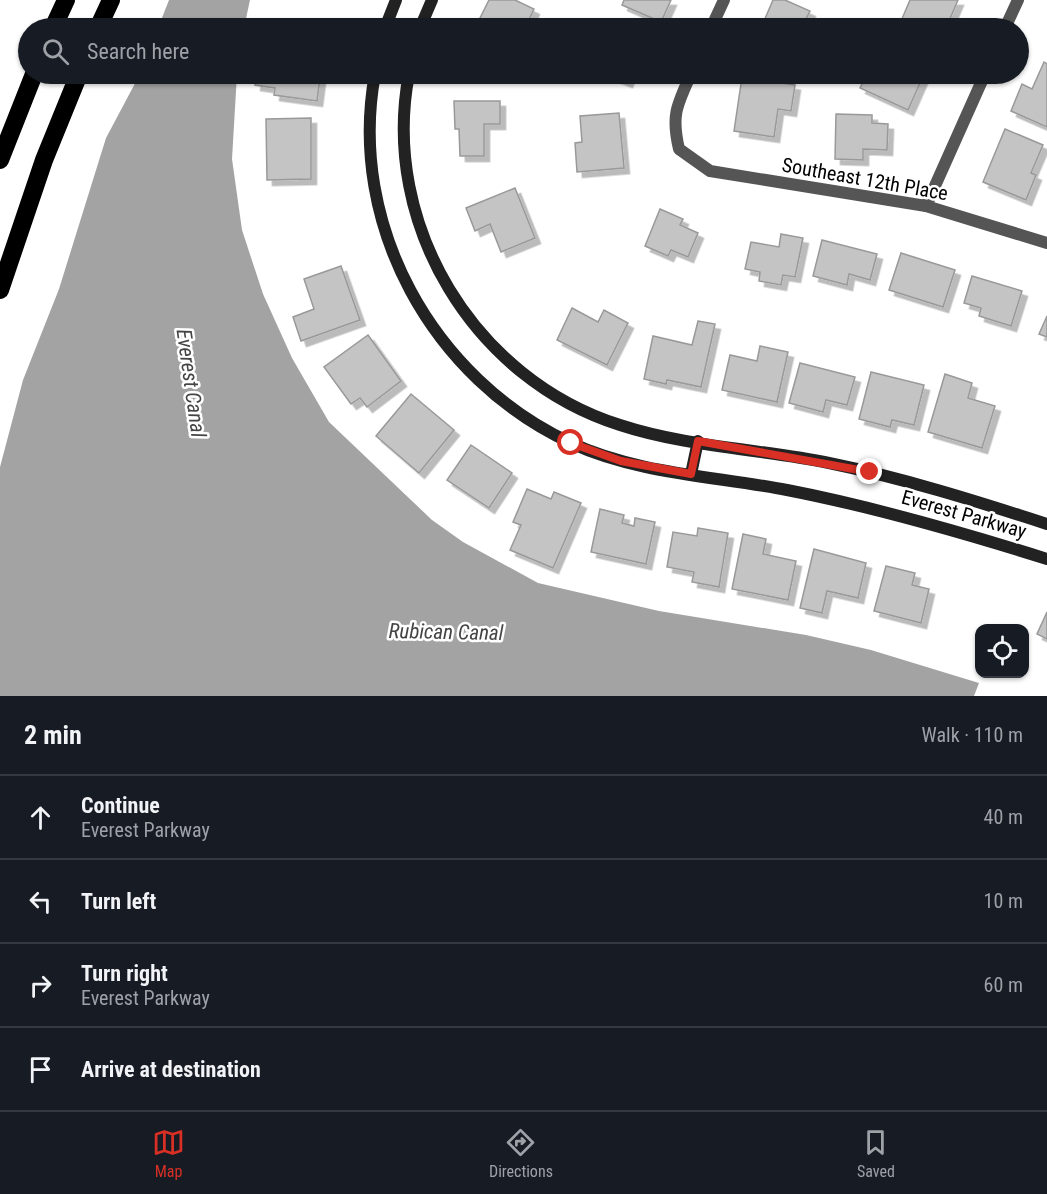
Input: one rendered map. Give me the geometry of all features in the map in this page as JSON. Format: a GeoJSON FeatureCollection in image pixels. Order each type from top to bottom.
{"type":"FeatureCollection","features":[{"type":"Feature","properties":{"kind":"highway"},"geometry":{"type":"LineString","coordinates":[[58,18],[66,0]]}},
{"type":"Feature","properties":{"kind":"highway"},"geometry":{"type":"LineString","coordinates":[[103,18],[111,0]]}},
{"type":"Feature","properties":{"kind":"highway"},"geometry":{"type":"LineString","coordinates":[[0,160],[30,84]]}},
{"type":"Feature","properties":{"kind":"highway"},"geometry":{"type":"LineString","coordinates":[[0,290],[44,160],[75,84]]}},
{"type":"Feature","properties":{"kind":"street"},"geometry":{"type":"LineString","coordinates":[[390,18],[396,0]]}},
{"type":"Feature","properties":{"kind":"street"},"geometry":{"type":"LineString","coordinates":[[424,18],[432,0]]}},
{"type":"Feature","properties":{"kind":"street"},"geometry":{"type":"LineString","coordinates":[[716,18],[724,0]]}},
{"type":"Feature","properties":{"kind":"street"},"geometry":{"type":"LineString","coordinates":[[1010,18],[1018,0]]}},
{"type":"Feature","properties":{"kind":"street","name":"Everest Parkway"},"geometry":{"type":"LineString","coordinates":[[374,84],[370,137],[373,175],[382,219],[393,254],[411,295],[442,341],[494,394],[547,431],[579,446],[621,461],[777,488],[876,509],[1047,559]]}},
{"type":"Feature","properties":{"kind":"street","name":"Everest Parkway"},"geometry":{"type":"LineString","coordinates":[[408,84],[404,135],[407,172],[414,211],[431,256],[470,320],[493,347],[526,376],[571,404],[620,425],[870,472],[1047,524]]}},
{"type":"Feature","properties":{"kind":"street","name":"Southeast 12th Place"},"geometry":{"type":"LineString","coordinates":[[687,84],[673,126],[678,149],[710,171],[926,206],[1047,243]]}},
{"type":"Feature","properties":{"kind":"street"},"geometry":{"type":"LineString","coordinates":[[926,206],[981,84]]}},
{"type":"Feature","properties":{"kind":"street"},"geometry":{"type":"LineString","coordinates":[[691,474],[698,441]]}},
{"type":"Feature","properties":{"kind":"water"},"geometry":{"type":"Polygon","coordinates":[[[169,0],[250,0],[246,18],[162,18],[169,0]]]}},
{"type":"Feature","properties":{"kind":"water"},"geometry":{"type":"Polygon","coordinates":[[[135,84],[236,84],[232,159],[242,230],[263,294],[292,358],[329,422],[432,520],[463,542],[538,583],[659,611],[806,635],[871,650],[979,683],[974,696],[0,696],[0,467],[23,380],[59,289],[106,138],[135,84]]]}},
{"type":"Feature","properties":{"kind":"building"},"geometry":{"type":"Polygon","coordinates":[[[489,0],[515,0],[534,9],[530,18],[480,18],[489,0]]]}},
{"type":"Feature","properties":{"kind":"building"},"geometry":{"type":"Polygon","coordinates":[[[624,0],[671,0],[663,18],[652,18],[622,5],[624,0]]]}},
{"type":"Feature","properties":{"kind":"building"},"geometry":{"type":"Polygon","coordinates":[[[773,0],[785,0],[810,11],[806,18],[765,18],[773,0]]]}},
{"type":"Feature","properties":{"kind":"building"},"geometry":{"type":"Polygon","coordinates":[[[910,0],[958,0],[950,18],[902,18],[910,0]]]}},
{"type":"Feature","properties":{"kind":"building"},"geometry":{"type":"Polygon","coordinates":[[[1044,62],[1047,64],[1047,127],[1011,111],[1022,84],[1032,89],[1044,62]]]}},
{"type":"Feature","properties":{"kind":"building"},"geometry":{"type":"Polygon","coordinates":[[[319,84],[317,101],[274,95],[275,88],[255,85],[319,84]]]}},
{"type":"Feature","properties":{"kind":"building"},"geometry":{"type":"Polygon","coordinates":[[[741,84],[795,85],[791,111],[778,109],[774,137],[734,131],[741,84]]]}},
{"type":"Feature","properties":{"kind":"building"},"geometry":{"type":"Polygon","coordinates":[[[862,84],[920,84],[908,110],[860,88],[862,84]]]}},
{"type":"Feature","properties":{"kind":"building"},"geometry":{"type":"Polygon","coordinates":[[[454,101],[500,101],[500,124],[484,124],[484,156],[460,156],[459,129],[455,129],[454,101]]]}},
{"type":"Feature","properties":{"kind":"building"},"geometry":{"type":"Polygon","coordinates":[[[619,113],[624,168],[577,172],[575,143],[582,142],[580,116],[619,113]]]}},
{"type":"Feature","properties":{"kind":"building"},"geometry":{"type":"Polygon","coordinates":[[[836,114],[872,115],[872,123],[888,124],[887,150],[863,149],[863,160],[835,159],[836,114]]]}},
{"type":"Feature","properties":{"kind":"building"},"geometry":{"type":"Polygon","coordinates":[[[311,118],[311,179],[267,180],[266,119],[311,118]]]}},
{"type":"Feature","properties":{"kind":"building"},"geometry":{"type":"Polygon","coordinates":[[[1005,129],[1043,145],[1031,173],[1036,175],[1026,200],[983,182],[1005,129]]]}},
{"type":"Feature","properties":{"kind":"building"},"geometry":{"type":"Polygon","coordinates":[[[515,188],[535,238],[501,252],[490,224],[475,231],[466,208],[515,188]]]}},
{"type":"Feature","properties":{"kind":"building"},"geometry":{"type":"Polygon","coordinates":[[[660,209],[683,219],[680,225],[698,233],[688,257],[671,250],[668,256],[645,246],[660,209]]]}},
{"type":"Feature","properties":{"kind":"building"},"geometry":{"type":"Polygon","coordinates":[[[781,234],[803,238],[795,277],[783,275],[781,285],[759,281],[760,272],[745,269],[751,242],[779,247],[781,234]]]}},
{"type":"Feature","properties":{"kind":"building"},"geometry":{"type":"Polygon","coordinates":[[[822,240],[877,254],[870,280],[849,274],[847,285],[813,276],[822,240]]]}},
{"type":"Feature","properties":{"kind":"building"},"geometry":{"type":"Polygon","coordinates":[[[901,253],[955,270],[943,307],[889,290],[901,253]]]}},
{"type":"Feature","properties":{"kind":"building"},"geometry":{"type":"Polygon","coordinates":[[[341,266],[360,320],[301,341],[293,317],[314,309],[304,279],[341,266]]]}},
{"type":"Feature","properties":{"kind":"building"},"geometry":{"type":"Polygon","coordinates":[[[972,276],[1022,291],[1011,326],[979,316],[981,308],[964,303],[972,276]]]}},
{"type":"Feature","properties":{"kind":"building"},"geometry":{"type":"Polygon","coordinates":[[[572,308],[598,322],[604,310],[628,323],[607,365],[557,340],[572,308]]]}},
{"type":"Feature","properties":{"kind":"building"},"geometry":{"type":"Polygon","coordinates":[[[1047,316],[1047,337],[1039,334],[1047,316]]]}},
{"type":"Feature","properties":{"kind":"building"},"geometry":{"type":"Polygon","coordinates":[[[698,321],[715,324],[701,387],[667,380],[666,384],[644,379],[653,336],[692,345],[698,321]]]}},
{"type":"Feature","properties":{"kind":"building"},"geometry":{"type":"Polygon","coordinates":[[[368,335],[401,381],[367,407],[360,398],[351,404],[324,367],[368,335]]]}},
{"type":"Feature","properties":{"kind":"building"},"geometry":{"type":"Polygon","coordinates":[[[760,346],[788,352],[777,402],[722,390],[730,355],[757,361],[760,346]]]}},
{"type":"Feature","properties":{"kind":"building"},"geometry":{"type":"Polygon","coordinates":[[[800,363],[855,377],[847,405],[826,400],[823,412],[789,403],[800,363]]]}},
{"type":"Feature","properties":{"kind":"building"},"geometry":{"type":"Polygon","coordinates":[[[871,372],[924,385],[914,425],[892,420],[890,427],[859,419],[871,372]]]}},
{"type":"Feature","properties":{"kind":"building"},"geometry":{"type":"Polygon","coordinates":[[[945,374],[972,383],[968,398],[995,406],[982,448],[928,432],[945,374]]]}},
{"type":"Feature","properties":{"kind":"building"},"geometry":{"type":"Polygon","coordinates":[[[411,394],[454,430],[419,473],[376,436],[411,394]]]}},
{"type":"Feature","properties":{"kind":"building"},"geometry":{"type":"Polygon","coordinates":[[[471,445],[512,473],[489,508],[447,480],[471,445]]]}},
{"type":"Feature","properties":{"kind":"building"},"geometry":{"type":"Polygon","coordinates":[[[527,489],[551,499],[554,492],[581,503],[553,568],[510,550],[521,525],[513,522],[527,489]]]}},
{"type":"Feature","properties":{"kind":"building"},"geometry":{"type":"Polygon","coordinates":[[[600,509],[624,515],[622,523],[634,526],[635,518],[655,522],[646,564],[591,552],[600,509]]]}},
{"type":"Feature","properties":{"kind":"building"},"geometry":{"type":"Polygon","coordinates":[[[698,528],[728,533],[719,587],[692,582],[694,572],[667,567],[673,532],[697,536],[698,528]]]}},
{"type":"Feature","properties":{"kind":"building"},"geometry":{"type":"Polygon","coordinates":[[[743,534],[766,539],[763,554],[796,561],[788,600],[732,589],[743,534]]]}},
{"type":"Feature","properties":{"kind":"building"},"geometry":{"type":"Polygon","coordinates":[[[814,549],[866,563],[858,598],[827,591],[822,613],[800,608],[814,549]]]}},
{"type":"Feature","properties":{"kind":"building"},"geometry":{"type":"Polygon","coordinates":[[[886,566],[915,573],[912,585],[929,589],[921,623],[874,611],[886,566]]]}},
{"type":"Feature","properties":{"kind":"building"},"geometry":{"type":"Polygon","coordinates":[[[1047,612],[1047,639],[1037,634],[1047,612]]]}},
{"type":"Feature","properties":{"kind":"route"},"geometry":{"type":"LineString","coordinates":[[571,443],[647,468],[691,474],[698,441],[870,472]]}},
{"type":"Feature","properties":{"kind":"water label","name":"Everest Canal"},"geometry":{"type":"Point","coordinates":[191,383]}},
{"type":"Feature","properties":{"kind":"water label","name":"Rubican Canal"},"geometry":{"type":"Point","coordinates":[446,632]}}]}
